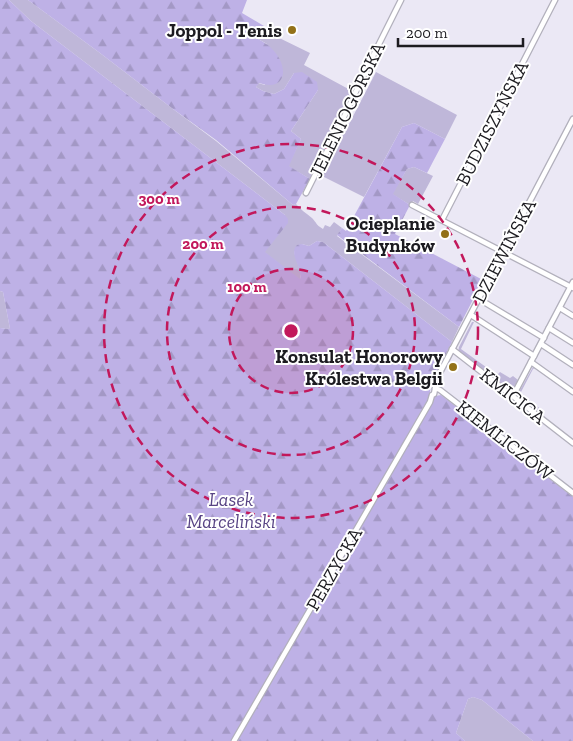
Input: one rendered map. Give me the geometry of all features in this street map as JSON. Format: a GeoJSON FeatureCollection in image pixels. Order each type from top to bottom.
{"type":"FeatureCollection","features":[{"type":"Feature","properties":{"kind":"street","name":"JELENIOGÓRSKA"},"geometry":{"type":"LineString","coordinates":[[306,192],[402,0]]}},
{"type":"Feature","properties":{"kind":"street","name":"BUDZISZYŃSKA"},"geometry":{"type":"LineString","coordinates":[[442,220],[555,0]]}},
{"type":"Feature","properties":{"kind":"street","name":"DZIEWIŃSKA"},"geometry":{"type":"LineString","coordinates":[[432,395],[452,350],[573,120]]}},
{"type":"Feature","properties":{"kind":"street"},"geometry":{"type":"LineString","coordinates":[[412,205],[572,286],[513,396]]}},
{"type":"Feature","properties":{"kind":"street"},"geometry":{"type":"LineString","coordinates":[[479,299],[544,338]]}},
{"type":"Feature","properties":{"kind":"street"},"geometry":{"type":"LineString","coordinates":[[560,308],[573,316]]}},
{"type":"Feature","properties":{"kind":"street"},"geometry":{"type":"LineString","coordinates":[[471,315],[534,356]]}},
{"type":"Feature","properties":{"kind":"street"},"geometry":{"type":"LineString","coordinates":[[549,328],[573,343]]}},
{"type":"Feature","properties":{"kind":"street"},"geometry":{"type":"LineString","coordinates":[[540,344],[573,365]]}},
{"type":"Feature","properties":{"kind":"street","name":"KMICICA"},"geometry":{"type":"LineString","coordinates":[[452,350],[573,443]]}},
{"type":"Feature","properties":{"kind":"street"},"geometry":{"type":"LineString","coordinates":[[531,362],[573,392]]}},
{"type":"Feature","properties":{"kind":"street","name":"KIEMLICZÓW"},"geometry":{"type":"LineString","coordinates":[[435,385],[573,493]]}},
{"type":"Feature","properties":{"kind":"street","name":"PERZYCKA"},"geometry":{"type":"LineString","coordinates":[[234,741],[380,490],[430,402],[432,395]]}},
{"type":"Feature","properties":{"kind":"shaded area"},"geometry":{"type":"Polygon","coordinates":[[[9,0],[28,0],[216,141],[293,205],[296,204],[317,225],[323,229],[325,225],[330,227],[334,222],[342,228],[337,236],[459,327],[452,342],[323,242],[317,241],[309,246],[302,244],[294,252],[301,273],[300,280],[264,252],[285,215],[31,21],[9,0]]]}},
{"type":"Feature","properties":{"kind":"shaded area"},"geometry":{"type":"Polygon","coordinates":[[[264,26],[265,31],[310,53],[304,65],[354,92],[310,179],[288,166],[301,139],[291,131],[318,90],[294,73],[284,89],[274,94],[256,87],[258,83],[265,85],[267,44],[258,39],[264,26]]]}},
{"type":"Feature","properties":{"kind":"shaded area"},"geometry":{"type":"Polygon","coordinates":[[[376,72],[457,115],[445,139],[414,123],[402,127],[364,197],[322,176],[376,72]]]}},
{"type":"Feature","properties":{"kind":"shaded area"},"geometry":{"type":"Polygon","coordinates":[[[414,167],[433,176],[418,204],[413,201],[410,205],[392,194],[407,169],[414,167]]]}},
{"type":"Feature","properties":{"kind":"shaded area"},"geometry":{"type":"Polygon","coordinates":[[[0,291],[3,292],[10,329],[0,328],[0,291]]]}},
{"type":"Feature","properties":{"kind":"shaded area"},"geometry":{"type":"Polygon","coordinates":[[[472,322],[474,322],[461,349],[497,375],[500,372],[510,378],[513,376],[518,380],[513,389],[509,391],[458,352],[472,322]]]}},
{"type":"Feature","properties":{"kind":"shaded area"},"geometry":{"type":"Polygon","coordinates":[[[533,367],[535,368],[521,392],[522,395],[542,410],[539,414],[520,398],[519,392],[533,367]]]}},
{"type":"Feature","properties":{"kind":"shaded area"},"geometry":{"type":"Polygon","coordinates":[[[473,697],[482,700],[533,741],[465,741],[456,733],[468,699],[473,697]]]}},
{"type":"Feature","properties":{"kind":"green space","name":"Lasek Marceliński"},"geometry":{"type":"Polygon","coordinates":[[[0,0],[9,0],[31,21],[285,215],[288,223],[265,252],[300,279],[300,270],[294,253],[297,245],[309,246],[317,241],[323,242],[452,342],[431,383],[430,392],[435,396],[441,395],[573,497],[573,741],[533,741],[482,700],[473,697],[468,699],[456,733],[465,741],[0,741],[0,328],[10,329],[3,292],[0,291],[0,0]]]}},
{"type":"Feature","properties":{"kind":"green space"},"geometry":{"type":"Polygon","coordinates":[[[28,0],[247,0],[242,13],[264,26],[258,39],[274,51],[282,64],[283,71],[280,81],[275,84],[259,83],[256,87],[274,94],[284,89],[294,73],[302,72],[317,82],[318,90],[291,131],[301,139],[289,166],[310,179],[296,204],[293,205],[216,140],[28,0]]]}},
{"type":"Feature","properties":{"kind":"green space"},"geometry":{"type":"Polygon","coordinates":[[[414,123],[445,139],[427,173],[414,167],[407,169],[393,194],[410,205],[395,234],[483,280],[459,327],[337,235],[342,228],[346,231],[402,127],[414,123]]]}},
{"type":"Feature","properties":{"kind":"place","name":"Joppol - Tenis"},"geometry":{"type":"Point","coordinates":[292,30]}},
{"type":"Feature","properties":{"kind":"place","name":"Ocieplanie Budynków"},"geometry":{"type":"Point","coordinates":[445,234]}},
{"type":"Feature","properties":{"kind":"place","name":"Konsulat Honorowy Królestwa Belgii"},"geometry":{"type":"Point","coordinates":[453,367]}}]}
